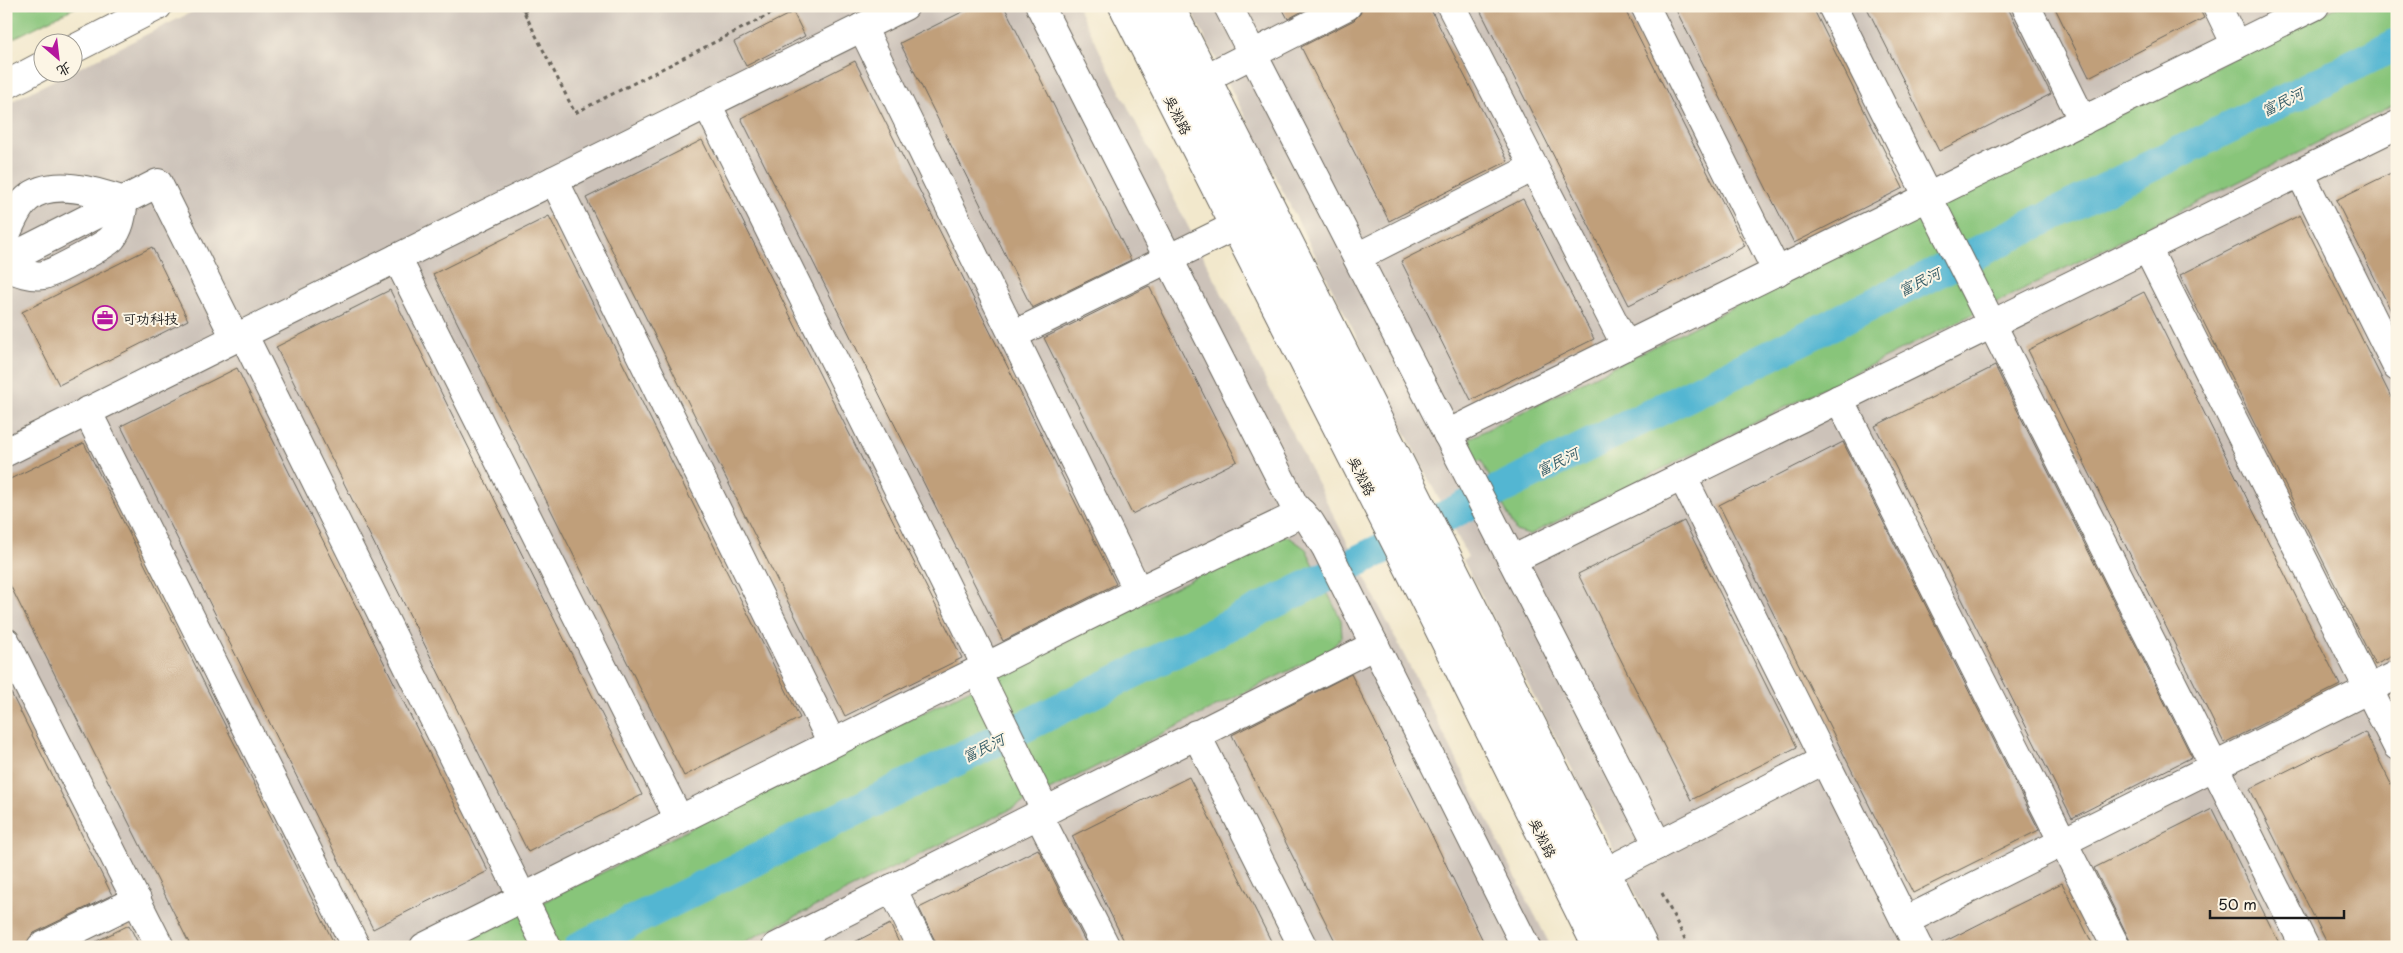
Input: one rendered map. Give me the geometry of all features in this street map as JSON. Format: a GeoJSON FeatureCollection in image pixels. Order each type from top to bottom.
{"type":"FeatureCollection","features":[{"type":"Feature","properties":{"kind":"main road"},"geometry":{"type":"LineString","coordinates":[[79,32],[131,6]]}},
{"type":"Feature","properties":{"kind":"main road"},"geometry":{"type":"LineString","coordinates":[[82,45],[158,6]]}},
{"type":"Feature","properties":{"kind":"main road"},"geometry":{"type":"LineString","coordinates":[[7,450],[905,6]]}},
{"type":"Feature","properties":{"kind":"main road"},"geometry":{"type":"LineString","coordinates":[[1040,6],[1294,505],[1310,522],[1326,548],[1526,947]]}},
{"type":"Feature","properties":{"kind":"main road","name":"吴淞路"},"geometry":{"type":"LineString","coordinates":[[1123,6],[1188,87],[1235,226],[1623,947]]}},
{"type":"Feature","properties":{"kind":"main road","name":"吴淞路"},"geometry":{"type":"LineString","coordinates":[[1150,6],[1188,87],[1588,880],[1597,947]]}},
{"type":"Feature","properties":{"kind":"main road"},"geometry":{"type":"LineString","coordinates":[[1170,6],[1188,87],[1347,6]]}},
{"type":"Feature","properties":{"kind":"main road"},"geometry":{"type":"LineString","coordinates":[[1228,6],[1658,845]]}},
{"type":"Feature","properties":{"kind":"main road"},"geometry":{"type":"LineString","coordinates":[[1451,6],[1626,346]]}},
{"type":"Feature","properties":{"kind":"main road"},"geometry":{"type":"LineString","coordinates":[[1645,6],[1777,272]]}},
{"type":"Feature","properties":{"kind":"main road"},"geometry":{"type":"LineString","coordinates":[[1832,6],[2305,947]]}},
{"type":"Feature","properties":{"kind":"main road"},"geometry":{"type":"LineString","coordinates":[[2026,6],[2083,121]]}},
{"type":"Feature","properties":{"kind":"main road"},"geometry":{"type":"LineString","coordinates":[[2217,6],[2236,45]]}},
{"type":"Feature","properties":{"kind":"main road"},"geometry":{"type":"LineString","coordinates":[[1448,434],[2315,6]]}},
{"type":"Feature","properties":{"kind":"main road"},"geometry":{"type":"LineString","coordinates":[[862,27],[1138,591]]}},
{"type":"Feature","properties":{"kind":"main road"},"geometry":{"type":"LineString","coordinates":[[6,69],[32,56]]}},
{"type":"Feature","properties":{"kind":"main road"},"geometry":{"type":"LineString","coordinates":[[6,85],[32,71]]}},
{"type":"Feature","properties":{"kind":"main road"},"geometry":{"type":"LineString","coordinates":[[707,104],[981,668],[991,700],[1106,947]]}},
{"type":"Feature","properties":{"kind":"main road"},"geometry":{"type":"LineString","coordinates":[[1512,560],[1839,399],[1986,314],[2147,248],[2397,125]]}},
{"type":"Feature","properties":{"kind":"main road"},"geometry":{"type":"LineString","coordinates":[[1357,257],[1534,167]]}},
{"type":"Feature","properties":{"kind":"main road"},"geometry":{"type":"LineString","coordinates":[[2300,173],[2397,367]]}},
{"type":"Feature","properties":{"kind":"main road"},"geometry":{"type":"LineString","coordinates":[[554,180],[832,743]]}},
{"type":"Feature","properties":{"kind":"main road"},"geometry":{"type":"LineString","coordinates":[[6,260],[158,183],[239,336],[547,947]]}},
{"type":"Feature","properties":{"kind":"main road"},"geometry":{"type":"LineString","coordinates":[[6,235],[14,217],[28,198],[44,190],[63,188],[91,190],[124,201]]}},
{"type":"Feature","properties":{"kind":"main road"},"geometry":{"type":"LineString","coordinates":[[6,267],[17,272],[46,275],[104,245],[113,237],[122,219],[124,201]]}},
{"type":"Feature","properties":{"kind":"main road"},"geometry":{"type":"LineString","coordinates":[[1013,335],[1235,226]]}},
{"type":"Feature","properties":{"kind":"main road"},"geometry":{"type":"LineString","coordinates":[[2147,248],[2397,746]]}},
{"type":"Feature","properties":{"kind":"main road"},"geometry":{"type":"LineString","coordinates":[[397,258],[679,819]]}},
{"type":"Feature","properties":{"kind":"main road"},"geometry":{"type":"LineString","coordinates":[[1839,399],[2116,947]]}},
{"type":"Feature","properties":{"kind":"main road"},"geometry":{"type":"LineString","coordinates":[[87,412],[356,947]]}},
{"type":"Feature","properties":{"kind":"main road"},"geometry":{"type":"LineString","coordinates":[[1682,476],[1918,947]]}},
{"type":"Feature","properties":{"kind":"main road"},"geometry":{"type":"LineString","coordinates":[[424,947],[981,668],[1302,513]]}},
{"type":"Feature","properties":{"kind":"main road"},"geometry":{"type":"LineString","coordinates":[[6,642],[160,947]]}},
{"type":"Feature","properties":{"kind":"main road"},"geometry":{"type":"LineString","coordinates":[[776,947],[1196,734],[1375,646]]}},
{"type":"Feature","properties":{"kind":"main road"},"geometry":{"type":"LineString","coordinates":[[1905,921],[2397,675]]}},
{"type":"Feature","properties":{"kind":"main road"},"geometry":{"type":"LineString","coordinates":[[1196,734],[1303,947]]}},
{"type":"Feature","properties":{"kind":"main road"},"geometry":{"type":"LineString","coordinates":[[1644,947],[1588,880],[1824,760]]}},
{"type":"Feature","properties":{"kind":"main road"},"geometry":{"type":"LineString","coordinates":[[892,888],[921,947]]}},
{"type":"Feature","properties":{"kind":"main road"},"geometry":{"type":"LineString","coordinates":[[41,947],[136,900]]}},
{"type":"Feature","properties":{"kind":"path"},"geometry":{"type":"LineString","coordinates":[[521,6],[575,113],[786,6]]}},
{"type":"Feature","properties":{"kind":"path"},"geometry":{"type":"LineString","coordinates":[[523,12],[534,6]]}},
{"type":"Feature","properties":{"kind":"path"},"geometry":{"type":"LineString","coordinates":[[1662,893],[1689,947]]}},
{"type":"Feature","properties":{"kind":"shaded area"},"geometry":{"type":"Polygon","coordinates":[[[204,6],[1077,6],[1551,947],[6,947],[6,104],[50,82],[82,82],[82,66],[204,6]]]}},
{"type":"Feature","properties":{"kind":"shaded area"},"geometry":{"type":"Polygon","coordinates":[[[1189,6],[2397,6],[2397,947],[1662,947],[1607,836],[1463,560],[1468,557],[1189,6]]]}},
{"type":"Feature","properties":{"kind":"green space"},"geometry":{"type":"Polygon","coordinates":[[[6,6],[78,6],[6,42],[6,6]]]}},
{"type":"Feature","properties":{"kind":"green space"},"geometry":{"type":"Polygon","coordinates":[[[2338,6],[2397,6],[2397,103],[1529,535],[1516,531],[1481,460],[1474,463],[1470,438],[2338,6]]]}},
{"type":"Feature","properties":{"kind":"green space"},"geometry":{"type":"Polygon","coordinates":[[[1280,535],[1289,537],[1306,549],[1341,620],[1342,637],[1330,650],[734,947],[453,947],[1280,535]]]}},
{"type":"Feature","properties":{"kind":"building"},"geometry":{"type":"Polygon","coordinates":[[[974,6],[1004,6],[1131,260],[1032,308],[900,43],[974,6]]]}},
{"type":"Feature","properties":{"kind":"building"},"geometry":{"type":"Polygon","coordinates":[[[1281,6],[1312,6],[1288,19],[1281,6]]]}},
{"type":"Feature","properties":{"kind":"building"},"geometry":{"type":"Polygon","coordinates":[[[1363,6],[1429,6],[1508,161],[1389,221],[1301,47],[1354,20],[1360,14],[1363,6]]]}},
{"type":"Feature","properties":{"kind":"building"},"geometry":{"type":"Polygon","coordinates":[[[1478,6],[1623,6],[1745,246],[1629,305],[1478,6]]]}},
{"type":"Feature","properties":{"kind":"building"},"geometry":{"type":"Polygon","coordinates":[[[1674,6],[1812,6],[1903,188],[1794,243],[1674,6]]]}},
{"type":"Feature","properties":{"kind":"building"},"geometry":{"type":"Polygon","coordinates":[[[1866,6],[2007,6],[2051,94],[1939,151],[1866,6]]]}},
{"type":"Feature","properties":{"kind":"building"},"geometry":{"type":"Polygon","coordinates":[[[2054,6],[2198,6],[2204,18],[2089,77],[2054,6]]]}},
{"type":"Feature","properties":{"kind":"building"},"geometry":{"type":"Polygon","coordinates":[[[793,12],[805,36],[746,66],[734,42],[793,12]]]}},
{"type":"Feature","properties":{"kind":"building"},"geometry":{"type":"Polygon","coordinates":[[[855,61],[1116,584],[1003,641],[741,118],[855,61]]]}},
{"type":"Feature","properties":{"kind":"building"},"geometry":{"type":"Polygon","coordinates":[[[702,140],[962,658],[845,716],[586,198],[702,140]]]}},
{"type":"Feature","properties":{"kind":"building"},"geometry":{"type":"Polygon","coordinates":[[[2397,170],[2397,323],[2336,200],[2397,170]]]}},
{"type":"Feature","properties":{"kind":"building"},"geometry":{"type":"Polygon","coordinates":[[[1523,199],[1594,339],[1471,400],[1401,261],[1523,199]]]}},
{"type":"Feature","properties":{"kind":"building"},"geometry":{"type":"Polygon","coordinates":[[[2300,215],[2397,409],[2397,654],[2375,665],[2180,275],[2300,215]]]}},
{"type":"Feature","properties":{"kind":"building"},"geometry":{"type":"Polygon","coordinates":[[[549,216],[800,718],[684,776],[433,274],[549,216]]]}},
{"type":"Feature","properties":{"kind":"building"},"geometry":{"type":"Polygon","coordinates":[[[152,247],[188,320],[59,385],[22,312],[152,247]]]}},
{"type":"Feature","properties":{"kind":"building"},"geometry":{"type":"Polygon","coordinates":[[[1149,286],[1237,461],[1132,514],[1044,338],[1149,286]]]}},
{"type":"Feature","properties":{"kind":"building"},"geometry":{"type":"Polygon","coordinates":[[[390,290],[642,795],[528,852],[276,347],[390,290]]]}},
{"type":"Feature","properties":{"kind":"building"},"geometry":{"type":"Polygon","coordinates":[[[2144,292],[2340,685],[2224,743],[2028,350],[2144,292]]]}},
{"type":"Feature","properties":{"kind":"building"},"geometry":{"type":"Polygon","coordinates":[[[1995,366],[2192,757],[2072,818],[1875,426],[1995,366]]]}},
{"type":"Feature","properties":{"kind":"building"},"geometry":{"type":"Polygon","coordinates":[[[237,368],[488,871],[373,929],[121,426],[237,368]]]}},
{"type":"Feature","properties":{"kind":"building"},"geometry":{"type":"Polygon","coordinates":[[[1843,442],[2039,830],[1913,893],[1719,505],[1843,442]]]}},
{"type":"Feature","properties":{"kind":"building"},"geometry":{"type":"Polygon","coordinates":[[[84,443],[336,947],[191,947],[6,577],[6,481],[84,443]]]}},
{"type":"Feature","properties":{"kind":"building"},"geometry":{"type":"Polygon","coordinates":[[[1684,521],[1797,747],[1691,800],[1578,574],[1684,521]]]}},
{"type":"Feature","properties":{"kind":"building"},"geometry":{"type":"Polygon","coordinates":[[[1351,674],[1486,947],[1338,947],[1232,735],[1351,674]]]}},
{"type":"Feature","properties":{"kind":"building"},"geometry":{"type":"Polygon","coordinates":[[[6,683],[112,895],[34,933],[27,942],[18,947],[6,947],[6,683]]]}},
{"type":"Feature","properties":{"kind":"building"},"geometry":{"type":"Polygon","coordinates":[[[2365,732],[2397,796],[2397,947],[2329,947],[2250,789],[2365,732]]]}},
{"type":"Feature","properties":{"kind":"building"},"geometry":{"type":"Polygon","coordinates":[[[1189,777],[1274,947],[1127,947],[1072,836],[1189,777]]]}},
{"type":"Feature","properties":{"kind":"building"},"geometry":{"type":"Polygon","coordinates":[[[2212,809],[2281,947],[2133,947],[2094,868],[2212,809]]]}},
{"type":"Feature","properties":{"kind":"building"},"geometry":{"type":"Polygon","coordinates":[[[1038,849],[1088,947],[938,947],[919,908],[1038,849]]]}},
{"type":"Feature","properties":{"kind":"building"},"geometry":{"type":"Polygon","coordinates":[[[2062,883],[2094,947],[1934,947],[2007,910],[2062,883]]]}},
{"type":"Feature","properties":{"kind":"building"},"geometry":{"type":"Polygon","coordinates":[[[890,924],[901,947],[845,947],[890,924]]]}},
{"type":"Feature","properties":{"kind":"building"},"geometry":{"type":"Polygon","coordinates":[[[129,925],[140,947],[85,947],[129,925]]]}},
{"type":"Feature","properties":{"kind":"waterway","name":"富民河"},"geometry":{"type":"LineString","coordinates":[[1442,518],[2397,44]]}},
{"type":"Feature","properties":{"kind":"waterway","name":"富民河"},"geometry":{"type":"LineString","coordinates":[[580,947],[1386,547]]}},
{"type":"Feature","properties":{"kind":"place","name":"可功科技"},"geometry":{"type":"Point","coordinates":[105,318]}}]}
